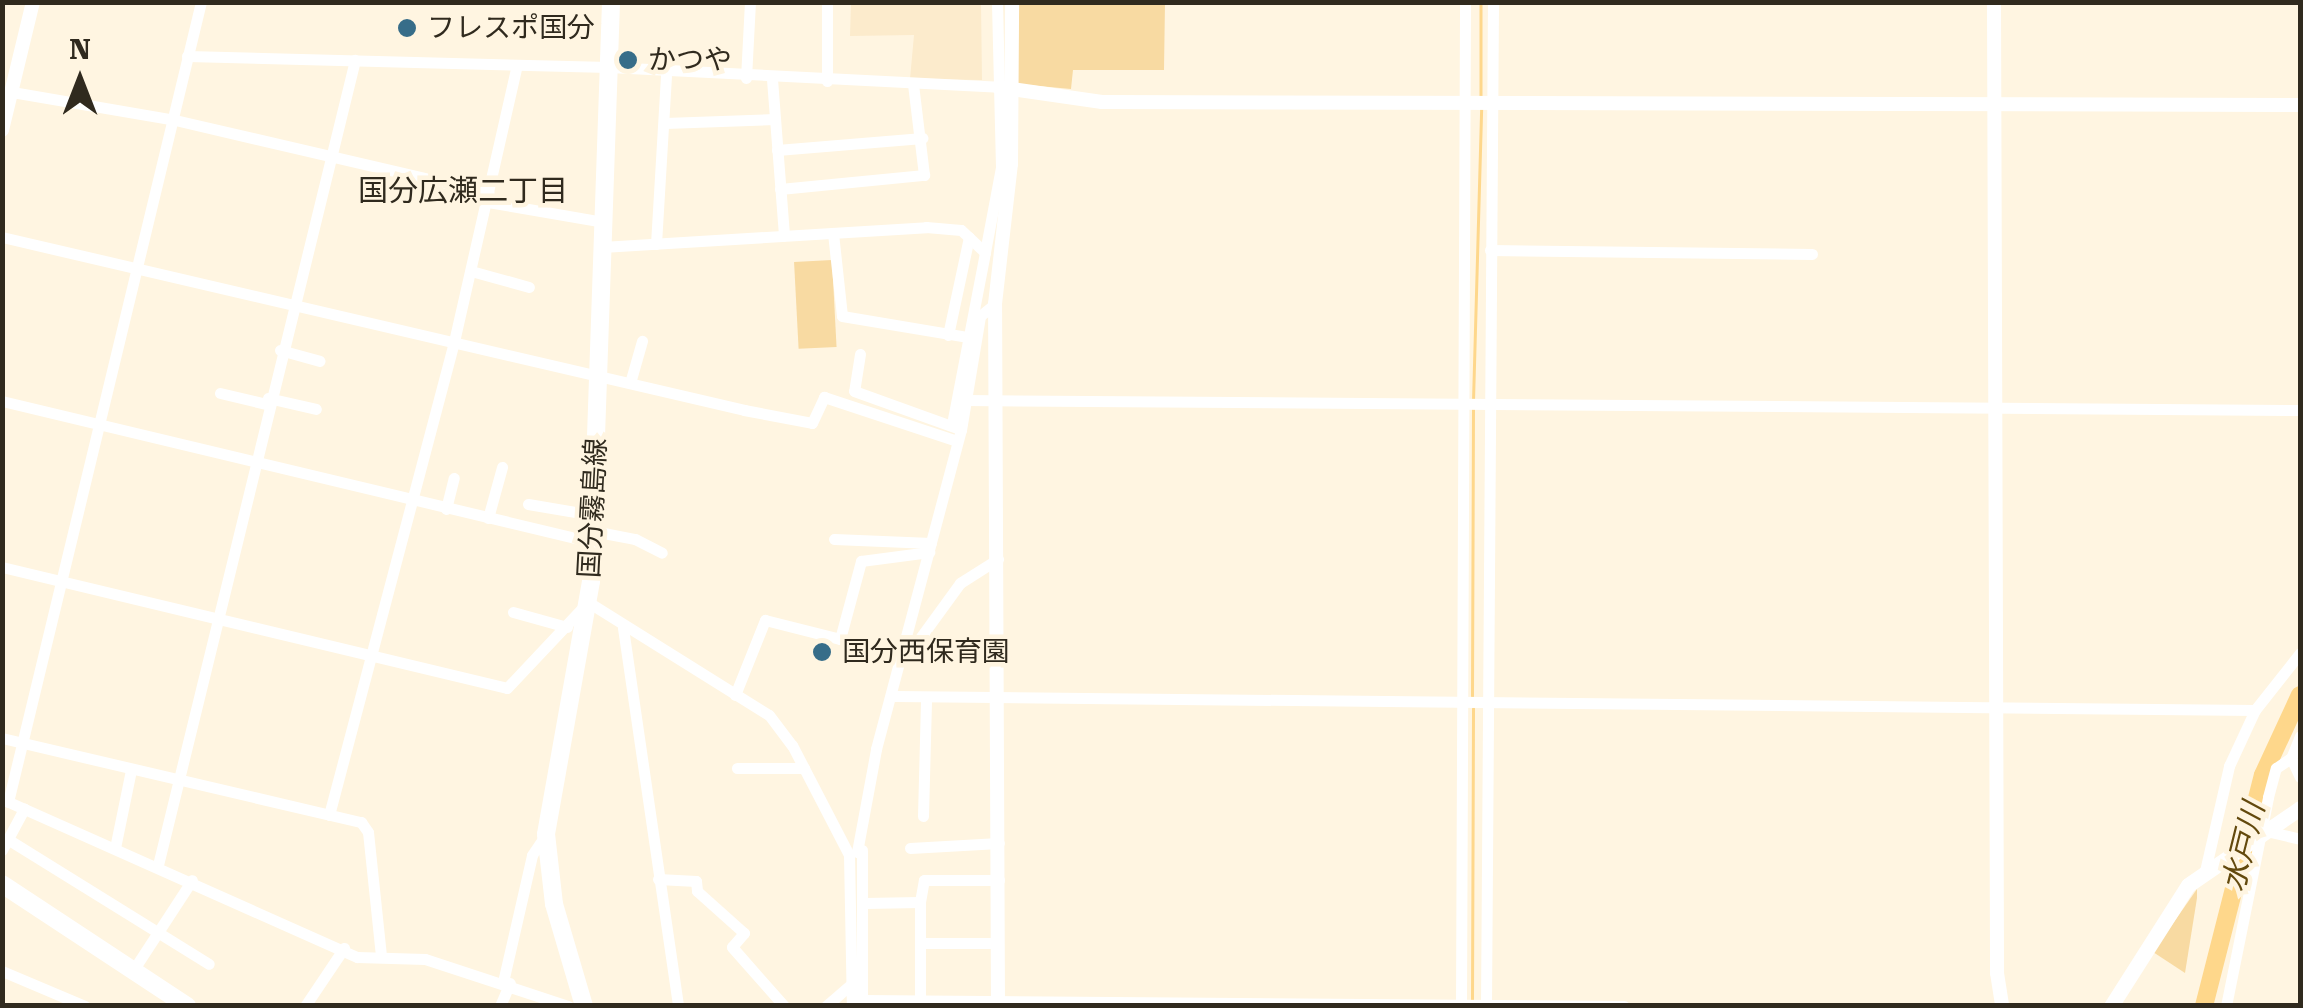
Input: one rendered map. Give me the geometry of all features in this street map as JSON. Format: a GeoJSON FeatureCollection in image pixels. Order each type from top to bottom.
{"type":"FeatureCollection","features":[{"type":"Feature","properties":{"kind":"main road","name":"国分霧島線"},"geometry":{"type":"LineString","coordinates":[[584,1006],[554,904],[546,834],[588,602],[611,2]]}},
{"type":"Feature","properties":{"kind":"main road"},"geometry":{"type":"LineString","coordinates":[[2110,1006],[2169,907],[2209,868],[2300,808]]}},
{"type":"Feature","properties":{"kind":"main road"},"geometry":{"type":"LineString","coordinates":[[2,884],[187,1006]]}},
{"type":"Feature","properties":{"kind":"street"},"geometry":{"type":"LineString","coordinates":[[2,130],[33,2]]}},
{"type":"Feature","properties":{"kind":"street"},"geometry":{"type":"LineString","coordinates":[[202,2],[63,581],[6,800],[357,957],[425,959],[506,982],[568,1006]]}},
{"type":"Feature","properties":{"kind":"street"},"geometry":{"type":"LineString","coordinates":[[746,78],[750,2]]}},
{"type":"Feature","properties":{"kind":"street"},"geometry":{"type":"LineString","coordinates":[[827,2],[827,80]]}},
{"type":"Feature","properties":{"kind":"street"},"geometry":{"type":"LineString","coordinates":[[997,2],[1011,164],[995,234],[999,403],[998,1003]]}},
{"type":"Feature","properties":{"kind":"street"},"geometry":{"type":"LineString","coordinates":[[1004,90],[1012,2]]}},
{"type":"Feature","properties":{"kind":"street"},"geometry":{"type":"LineString","coordinates":[[1463,1005],[1465,2]]}},
{"type":"Feature","properties":{"kind":"street"},"geometry":{"type":"LineString","coordinates":[[1485,1005],[1486,404],[1493,2]]}},
{"type":"Feature","properties":{"kind":"street"},"geometry":{"type":"LineString","coordinates":[[1994,2],[1995,708],[2002,1006]]}},
{"type":"Feature","properties":{"kind":"street"},"geometry":{"type":"LineString","coordinates":[[187,56],[608,67],[666,74],[1004,90],[1102,102],[2300,105]]}},
{"type":"Feature","properties":{"kind":"street"},"geometry":{"type":"LineString","coordinates":[[158,866],[252,462],[355,60]]}},
{"type":"Feature","properties":{"kind":"street"},"geometry":{"type":"LineString","coordinates":[[517,66],[488,202],[604,222]]}},
{"type":"Feature","properties":{"kind":"street"},"geometry":{"type":"LineString","coordinates":[[656,244],[666,74]]}},
{"type":"Feature","properties":{"kind":"street"},"geometry":{"type":"LineString","coordinates":[[772,79],[784,236]]}},
{"type":"Feature","properties":{"kind":"street"},"geometry":{"type":"LineString","coordinates":[[780,189],[924,175],[923,138],[914,84]]}},
{"type":"Feature","properties":{"kind":"street"},"geometry":{"type":"LineString","coordinates":[[12,92],[175,120],[490,192]]}},
{"type":"Feature","properties":{"kind":"street"},"geometry":{"type":"LineString","coordinates":[[665,123],[775,119]]}},
{"type":"Feature","properties":{"kind":"street"},"geometry":{"type":"LineString","coordinates":[[777,150],[923,138]]}},
{"type":"Feature","properties":{"kind":"street"},"geometry":{"type":"LineString","coordinates":[[329,815],[490,192]]}},
{"type":"Feature","properties":{"kind":"street"},"geometry":{"type":"LineString","coordinates":[[602,248],[926,227],[962,230],[985,252]]}},
{"type":"Feature","properties":{"kind":"street"},"geometry":{"type":"LineString","coordinates":[[833,232],[842,316],[968,337]]}},
{"type":"Feature","properties":{"kind":"street"},"geometry":{"type":"LineString","coordinates":[[859,1004],[865,902],[862,850],[876,750],[894,696],[965,400],[985,252],[995,234]]}},
{"type":"Feature","properties":{"kind":"street"},"geometry":{"type":"LineString","coordinates":[[2,237],[452,346],[812,423],[824,397],[956,432]]}},
{"type":"Feature","properties":{"kind":"street"},"geometry":{"type":"LineString","coordinates":[[948,335],[969,237]]}},
{"type":"Feature","properties":{"kind":"street"},"geometry":{"type":"LineString","coordinates":[[1490,250],[1812,254]]}},
{"type":"Feature","properties":{"kind":"street"},"geometry":{"type":"LineString","coordinates":[[470,271],[529,287]]}},
{"type":"Feature","properties":{"kind":"street"},"geometry":{"type":"LineString","coordinates":[[956,432],[968,337],[976,315],[995,304]]}},
{"type":"Feature","properties":{"kind":"street"},"geometry":{"type":"LineString","coordinates":[[630,383],[642,341]]}},
{"type":"Feature","properties":{"kind":"street"},"geometry":{"type":"LineString","coordinates":[[280,350],[320,361]]}},
{"type":"Feature","properties":{"kind":"street"},"geometry":{"type":"LineString","coordinates":[[860,354],[854,390],[956,432]]}},
{"type":"Feature","properties":{"kind":"street"},"geometry":{"type":"LineString","coordinates":[[220,393],[316,409]]}},
{"type":"Feature","properties":{"kind":"street"},"geometry":{"type":"LineString","coordinates":[[2,400],[446,509],[488,518],[592,529],[635,539],[662,553]]}},
{"type":"Feature","properties":{"kind":"street"},"geometry":{"type":"LineString","coordinates":[[965,400],[2300,410]]}},
{"type":"Feature","properties":{"kind":"street"},"geometry":{"type":"LineString","coordinates":[[488,518],[502,468]]}},
{"type":"Feature","properties":{"kind":"street"},"geometry":{"type":"LineString","coordinates":[[446,509],[454,478]]}},
{"type":"Feature","properties":{"kind":"street"},"geometry":{"type":"LineString","coordinates":[[528,504],[592,529]]}},
{"type":"Feature","properties":{"kind":"street"},"geometry":{"type":"LineString","coordinates":[[834,539],[930,547]]}},
{"type":"Feature","properties":{"kind":"street"},"geometry":{"type":"LineString","coordinates":[[734,695],[764,620],[840,639],[860,561],[930,547]]}},
{"type":"Feature","properties":{"kind":"street"},"geometry":{"type":"LineString","coordinates":[[899,672],[960,583],[998,558]]}},
{"type":"Feature","properties":{"kind":"street"},"geometry":{"type":"LineString","coordinates":[[2,567],[216,622],[370,653],[507,688],[588,602],[623,628],[769,715],[804,768],[848,855],[851,984],[859,1004]]}},
{"type":"Feature","properties":{"kind":"street"},"geometry":{"type":"LineString","coordinates":[[513,612],[567,627]]}},
{"type":"Feature","properties":{"kind":"street"},"geometry":{"type":"LineString","coordinates":[[623,628],[634,724],[650,774],[658,879],[678,1006]]}},
{"type":"Feature","properties":{"kind":"street"},"geometry":{"type":"LineString","coordinates":[[2209,868],[2228,766],[2255,710],[2300,653]]}},
{"type":"Feature","properties":{"kind":"street"},"geometry":{"type":"LineString","coordinates":[[894,696],[2255,710]]}},
{"type":"Feature","properties":{"kind":"street"},"geometry":{"type":"LineString","coordinates":[[923,816],[926,698]]}},
{"type":"Feature","properties":{"kind":"street"},"geometry":{"type":"LineString","coordinates":[[2226,1006],[2276,768],[2291,758],[2300,736]]}},
{"type":"Feature","properties":{"kind":"street"},"geometry":{"type":"LineString","coordinates":[[2,738],[361,822],[368,832],[381,956]]}},
{"type":"Feature","properties":{"kind":"street"},"geometry":{"type":"LineString","coordinates":[[2291,758],[2300,777]]}},
{"type":"Feature","properties":{"kind":"street"},"geometry":{"type":"LineString","coordinates":[[738,768],[804,768]]}},
{"type":"Feature","properties":{"kind":"street"},"geometry":{"type":"LineString","coordinates":[[116,848],[131,770]]}},
{"type":"Feature","properties":{"kind":"street"},"geometry":{"type":"LineString","coordinates":[[24,809],[6,845],[209,964]]}},
{"type":"Feature","properties":{"kind":"street"},"geometry":{"type":"LineString","coordinates":[[2262,830],[2300,838]]}},
{"type":"Feature","properties":{"kind":"street"},"geometry":{"type":"LineString","coordinates":[[500,1006],[532,855],[546,834]]}},
{"type":"Feature","properties":{"kind":"street"},"geometry":{"type":"LineString","coordinates":[[910,848],[999,843]]}},
{"type":"Feature","properties":{"kind":"street"},"geometry":{"type":"LineString","coordinates":[[848,855],[862,850]]}},
{"type":"Feature","properties":{"kind":"street"},"geometry":{"type":"LineString","coordinates":[[658,879],[696,881],[697,891],[744,933],[732,947],[784,1006]]}},
{"type":"Feature","properties":{"kind":"street"},"geometry":{"type":"LineString","coordinates":[[134,969],[192,880]]}},
{"type":"Feature","properties":{"kind":"street"},"geometry":{"type":"LineString","coordinates":[[921,1002],[920,902],[924,880],[999,880]]}},
{"type":"Feature","properties":{"kind":"street"},"geometry":{"type":"LineString","coordinates":[[865,902],[920,902]]}},
{"type":"Feature","properties":{"kind":"street"},"geometry":{"type":"LineString","coordinates":[[920,943],[998,944]]}},
{"type":"Feature","properties":{"kind":"street"},"geometry":{"type":"LineString","coordinates":[[305,1006],[344,948]]}},
{"type":"Feature","properties":{"kind":"street"},"geometry":{"type":"LineString","coordinates":[[2,971],[85,1006]]}},
{"type":"Feature","properties":{"kind":"street"},"geometry":{"type":"LineString","coordinates":[[826,1006],[851,984]]}},
{"type":"Feature","properties":{"kind":"street"},"geometry":{"type":"LineString","coordinates":[[859,1004],[1624,1006]]}},
{"type":"Feature","properties":{"kind":"shaded area"},"geometry":{"type":"Polygon","coordinates":[[[851,3],[981,3],[982,80],[910,79],[914,35],[850,36],[851,3]]]}},
{"type":"Feature","properties":{"kind":"shaded area"},"geometry":{"type":"Polygon","coordinates":[[[1019,3],[1165,3],[1164,70],[1073,70],[1071,89],[1017,84],[1019,3]]]}},
{"type":"Feature","properties":{"kind":"shaded area"},"geometry":{"type":"Polygon","coordinates":[[[832,260],[837,347],[799,349],[794,262],[832,260]]]}},
{"type":"Feature","properties":{"kind":"shaded area"},"geometry":{"type":"Polygon","coordinates":[[[2197,889],[2197,898],[2185,973],[2153,952],[2197,889]]]}},
{"type":"Feature","properties":{"kind":"waterway"},"geometry":{"type":"LineString","coordinates":[[1481,2],[1481,96]]}},
{"type":"Feature","properties":{"kind":"waterway"},"geometry":{"type":"LineString","coordinates":[[1473,401],[1481,109]]}},
{"type":"Feature","properties":{"kind":"waterway"},"geometry":{"type":"LineString","coordinates":[[1472,696],[1473,409]]}},
{"type":"Feature","properties":{"kind":"waterway","name":"水戸川"},"geometry":{"type":"LineString","coordinates":[[2204,1006],[2263,775],[2300,695]]}},
{"type":"Feature","properties":{"kind":"waterway"},"geometry":{"type":"LineString","coordinates":[[1472,1001],[1473,709]]}},
{"type":"Feature","properties":{"kind":"place","name":"フレスポ国分"},"geometry":{"type":"Point","coordinates":[407,28]}},
{"type":"Feature","properties":{"kind":"place","name":"かつや"},"geometry":{"type":"Point","coordinates":[628,60]}},
{"type":"Feature","properties":{"kind":"place","name":"国分西保育園"},"geometry":{"type":"Point","coordinates":[822,652]}},
{"type":"Feature","properties":{"kind":"district","name":"国分広瀬二丁目"},"geometry":{"type":"Point","coordinates":[463,191]}}]}
